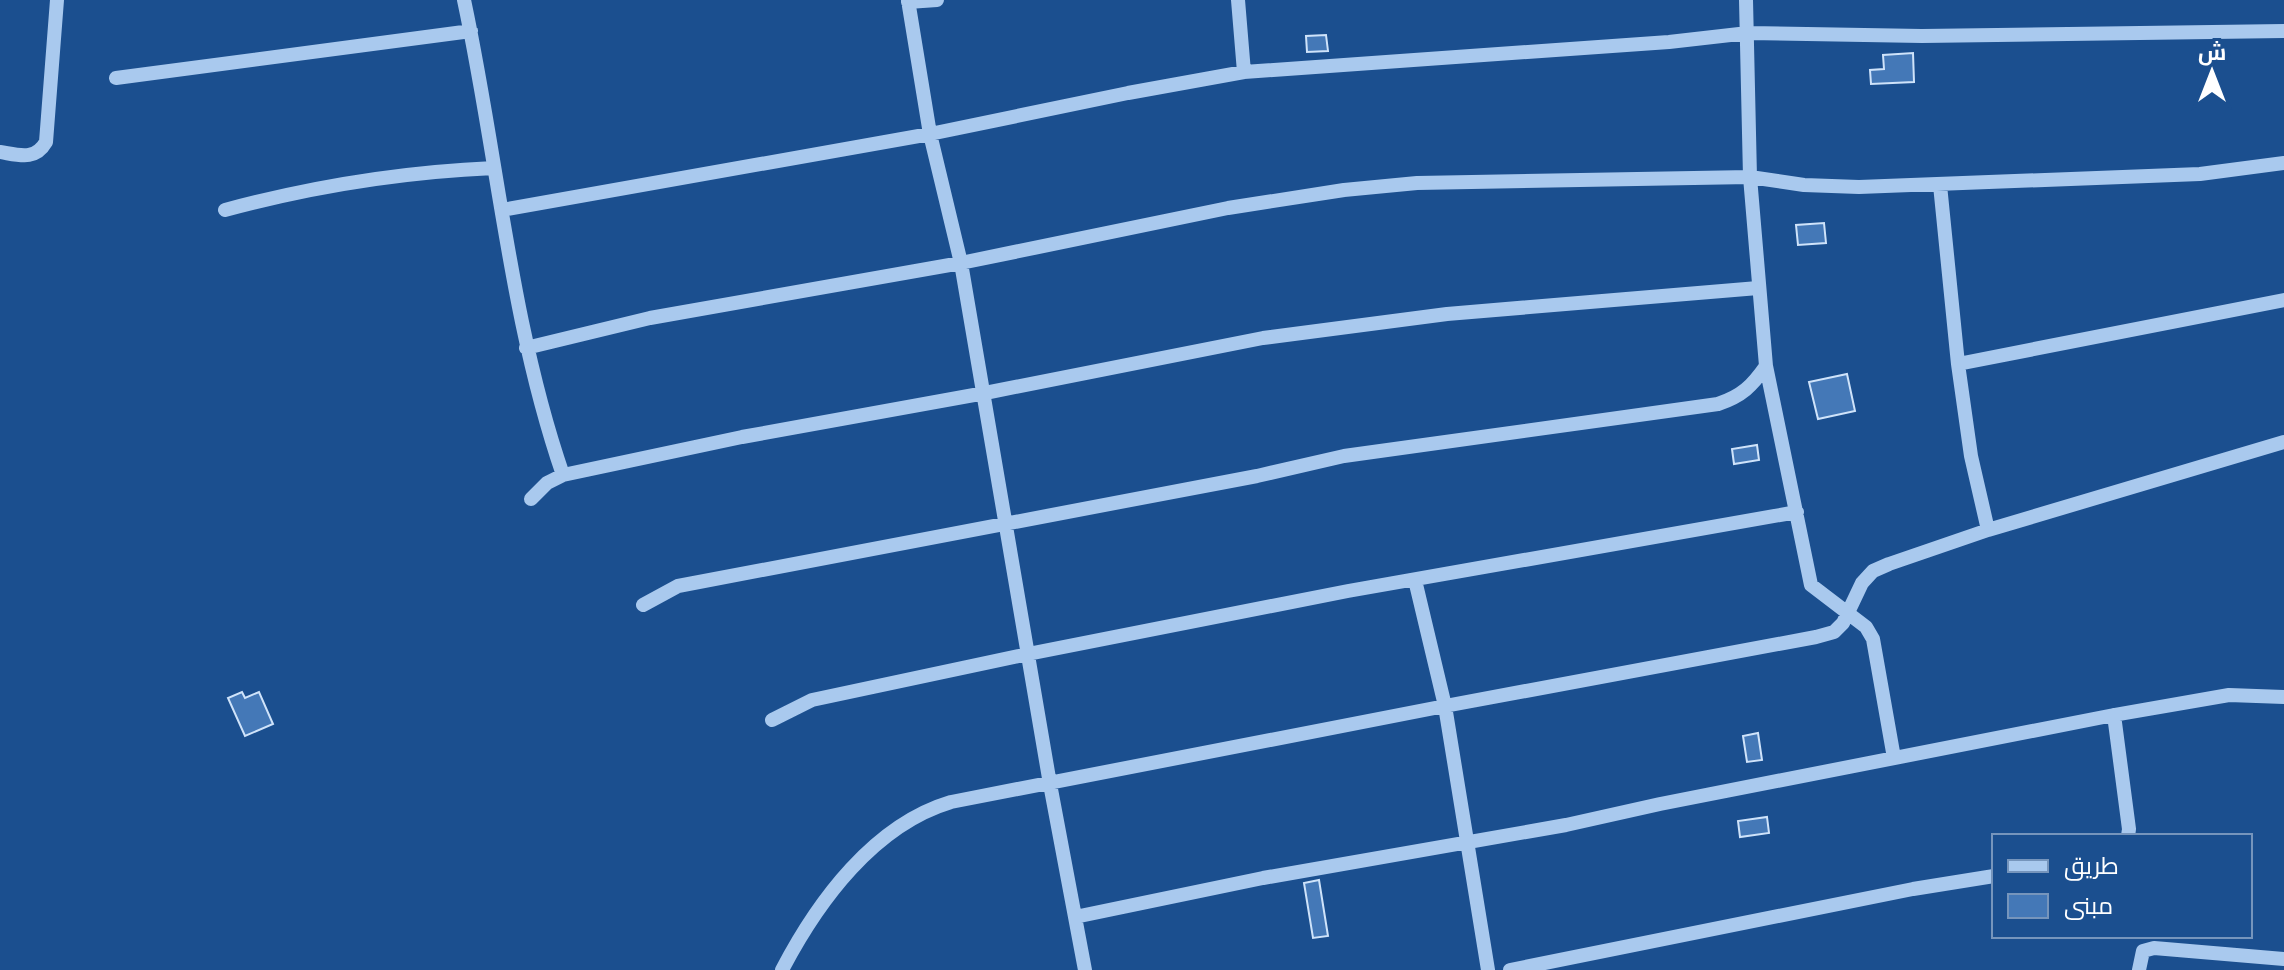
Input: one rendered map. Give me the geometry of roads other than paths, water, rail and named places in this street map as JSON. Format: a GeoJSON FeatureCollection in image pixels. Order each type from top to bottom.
{"type":"FeatureCollection","features":[{"type":"Feature","properties":{"kind":"street"},"geometry":{"type":"LineString","coordinates":[[0,152],[29,156],[39,152],[46,142],[57,0]]}},
{"type":"Feature","properties":{"kind":"street"},"geometry":{"type":"LineString","coordinates":[[464,0],[526,348],[543,416],[563,475]]}},
{"type":"Feature","properties":{"kind":"street"},"geometry":{"type":"LineString","coordinates":[[937,0],[908,1],[930,134],[961,263],[985,393],[1050,784],[1085,970]]}},
{"type":"Feature","properties":{"kind":"street"},"geometry":{"type":"LineString","coordinates":[[1238,0],[1244,72]]}},
{"type":"Feature","properties":{"kind":"street"},"geometry":{"type":"LineString","coordinates":[[1746,0],[1750,177],[1758,288],[1771,400],[1811,585],[1829,602],[1866,627],[1873,639],[1894,758]]}},
{"type":"Feature","properties":{"kind":"street"},"geometry":{"type":"LineString","coordinates":[[116,78],[471,31]]}},
{"type":"Feature","properties":{"kind":"street"},"geometry":{"type":"LineString","coordinates":[[502,210],[930,134],[1244,72],[1669,42],[1748,33],[1922,36],[2284,31]]}},
{"type":"Feature","properties":{"kind":"street"},"geometry":{"type":"LineString","coordinates":[[526,348],[650,318],[961,263],[1228,208],[1344,190],[1417,183],[1750,177],[1804,185],[1940,185],[2200,174],[2284,163]]}},
{"type":"Feature","properties":{"kind":"street"},"geometry":{"type":"LineString","coordinates":[[225,210],[284,194],[358,180],[494,168]]}},
{"type":"Feature","properties":{"kind":"street"},"geometry":{"type":"LineString","coordinates":[[1940,185],[1958,364],[1971,456],[1988,530]]}},
{"type":"Feature","properties":{"kind":"street"},"geometry":{"type":"LineString","coordinates":[[531,499],[547,483],[563,475],[742,437],[1263,338],[1447,314],[1758,288]]}},
{"type":"Feature","properties":{"kind":"street"},"geometry":{"type":"LineString","coordinates":[[1958,364],[2284,300]]}},
{"type":"Feature","properties":{"kind":"street"},"geometry":{"type":"LineString","coordinates":[[643,605],[678,586],[1257,476],[1344,456],[1706,407],[1737,398],[1750,388],[1766,366]]}},
{"type":"Feature","properties":{"kind":"street"},"geometry":{"type":"LineString","coordinates":[[782,970],[815,914],[848,873],[887,835],[910,818],[951,802],[1816,637],[1834,632],[1849,613],[1862,583],[1873,571],[1988,530],[2284,442]]}},
{"type":"Feature","properties":{"kind":"street"},"geometry":{"type":"LineString","coordinates":[[772,720],[812,700],[1028,654],[1415,580],[1797,512]]}},
{"type":"Feature","properties":{"kind":"street"},"geometry":{"type":"LineString","coordinates":[[1415,580],[1445,706],[1488,970]]}},
{"type":"Feature","properties":{"kind":"street"},"geometry":{"type":"LineString","coordinates":[[1075,917],[1263,878],[1467,844],[2114,715],[2229,695],[2284,697]]}},
{"type":"Feature","properties":{"kind":"street"},"geometry":{"type":"LineString","coordinates":[[2114,715],[2128,834]]}},
{"type":"Feature","properties":{"kind":"street"},"geometry":{"type":"LineString","coordinates":[[1510,970],[1913,889],[1992,876]]}},
{"type":"Feature","properties":{"kind":"street"},"geometry":{"type":"LineString","coordinates":[[2139,970],[2143,951],[2154,948],[2284,959]]}}]}
